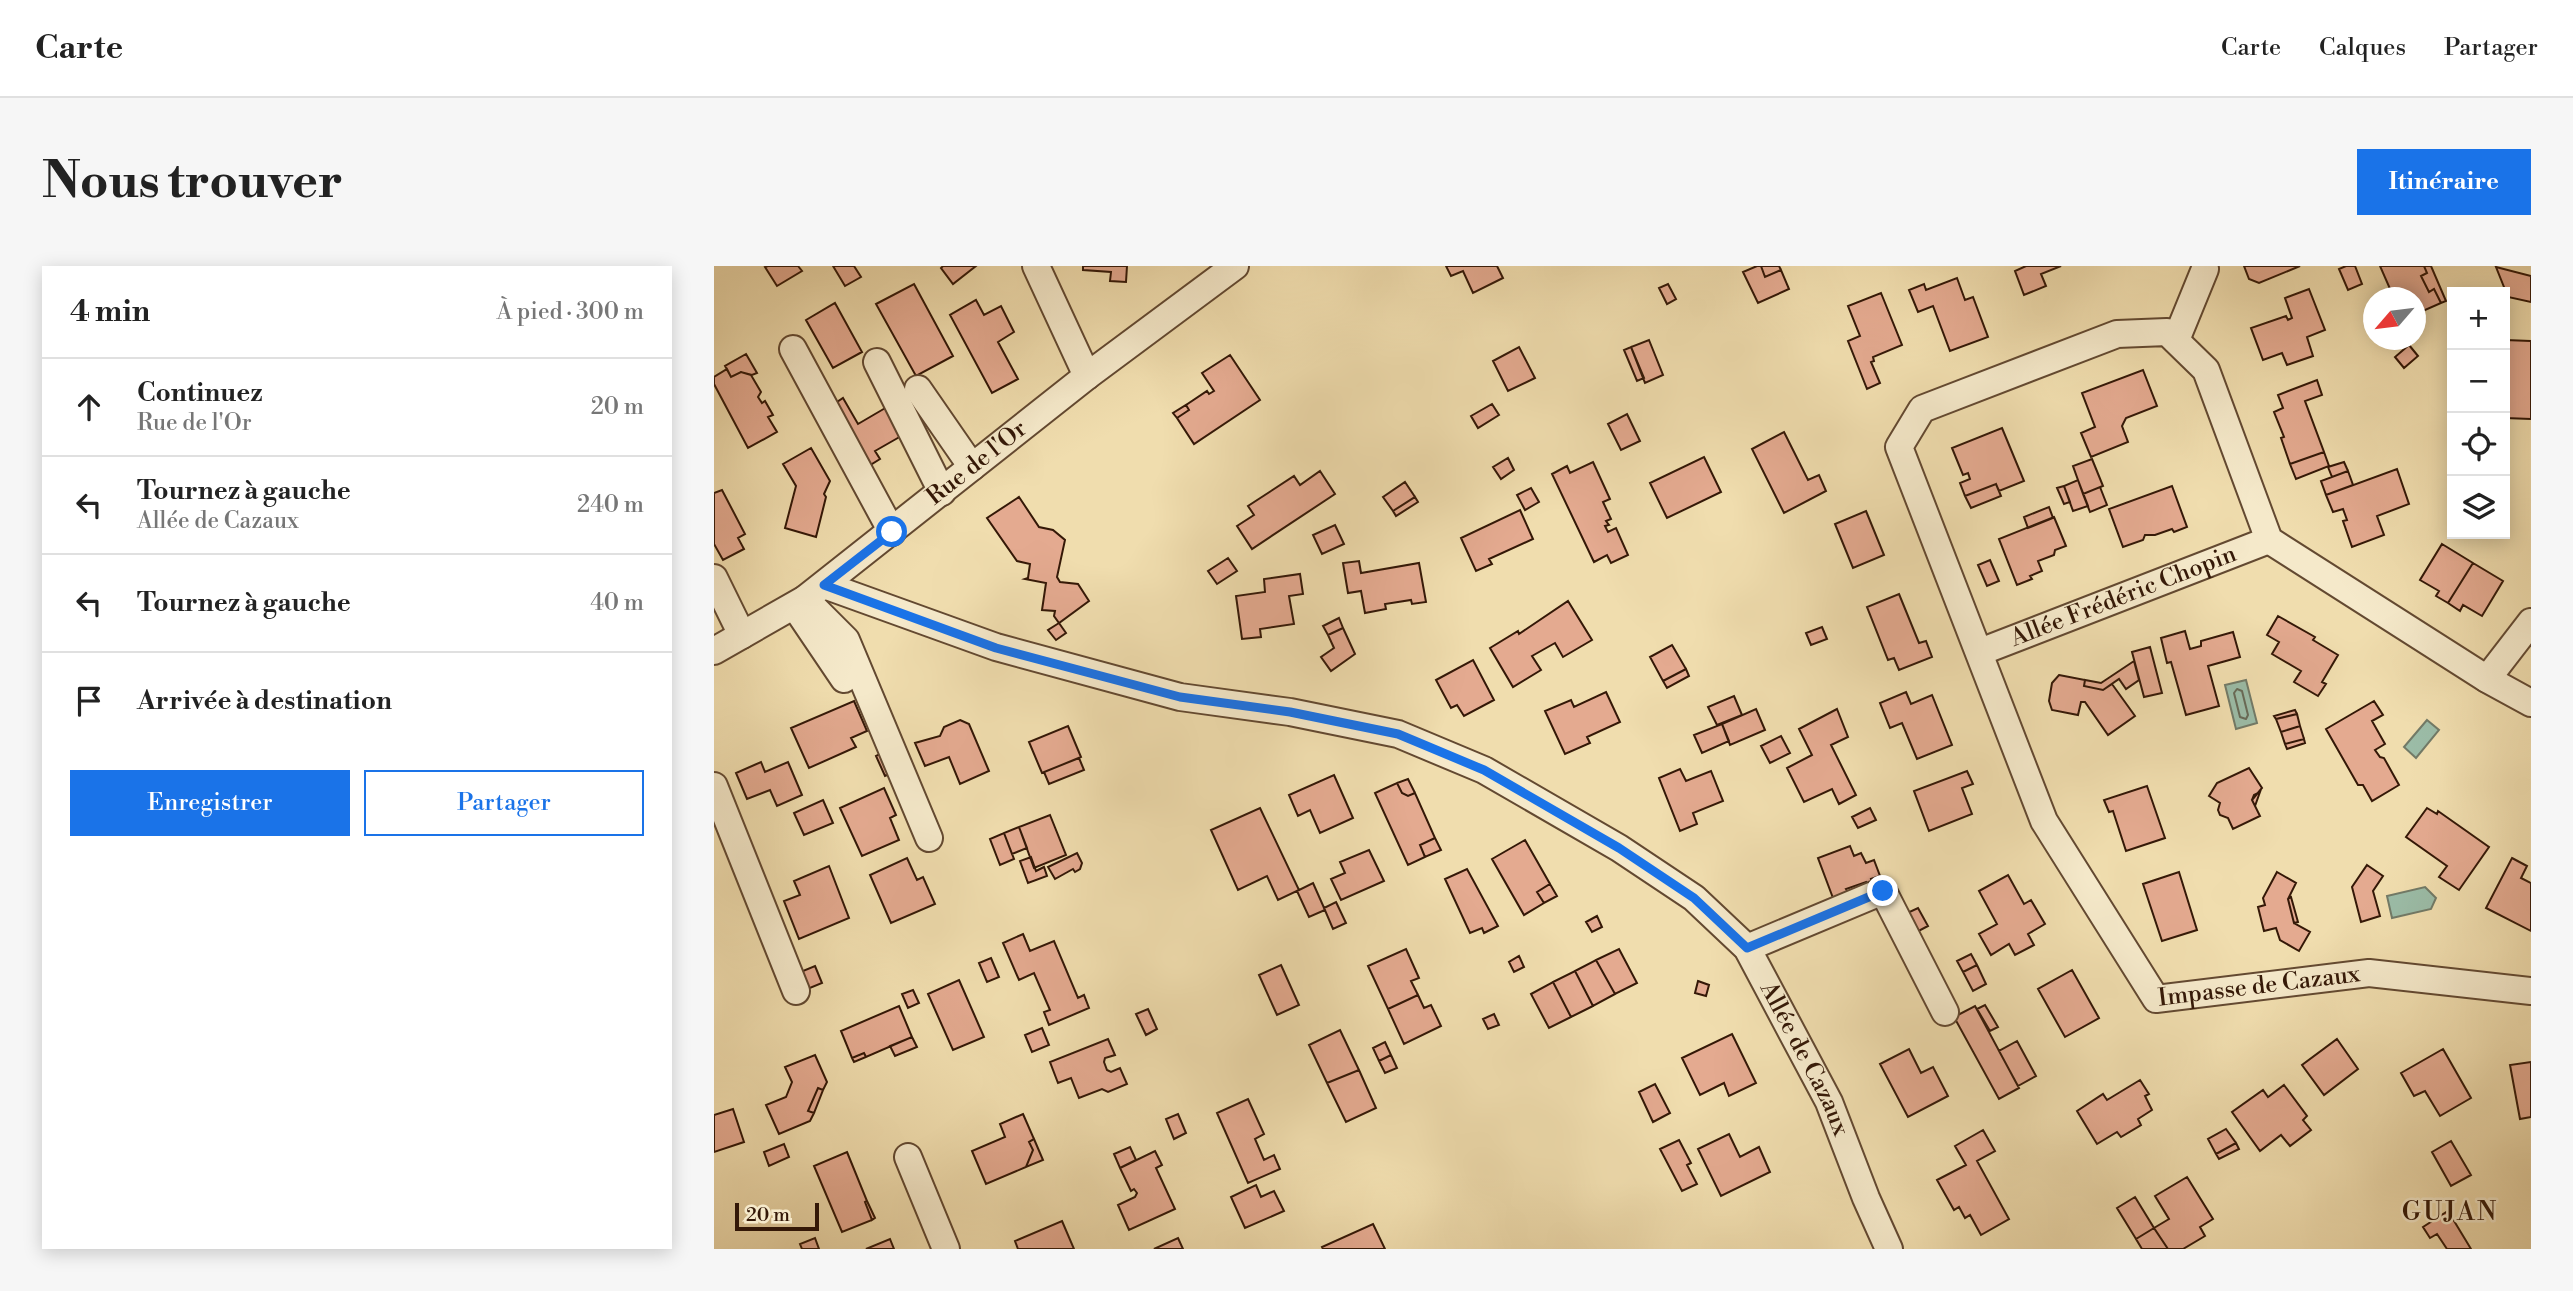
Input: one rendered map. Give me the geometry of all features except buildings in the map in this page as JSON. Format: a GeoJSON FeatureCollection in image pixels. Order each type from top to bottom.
{"type":"FeatureCollection","features":[{"type":"Feature","properties":{"kind":"street"},"geometry":{"type":"LineString","coordinates":[[1036,266],[1087,376]]}},
{"type":"Feature","properties":{"kind":"street","name":"Rue de l'Or"},"geometry":{"type":"LineString","coordinates":[[714,651],[808,596],[1087,376],[1235,266]]}},
{"type":"Feature","properties":{"kind":"street"},"geometry":{"type":"LineString","coordinates":[[2176,340],[2205,269]]}},
{"type":"Feature","properties":{"kind":"street","name":"Allée Frédéric Chopin"},"geometry":{"type":"LineString","coordinates":[[2045,821],[1899,447],[1922,409],[2117,334],[2167,331],[2206,370],[2269,540],[2487,679],[2531,703]]}},
{"type":"Feature","properties":{"kind":"street"},"geometry":{"type":"LineString","coordinates":[[793,349],[892,532]]}},
{"type":"Feature","properties":{"kind":"street"},"geometry":{"type":"LineString","coordinates":[[877,362],[943,492]]}},
{"type":"Feature","properties":{"kind":"street"},"geometry":{"type":"LineString","coordinates":[[918,389],[972,467]]}},
{"type":"Feature","properties":{"kind":"street","name":"Allée Frédéric Chopin"},"geometry":{"type":"LineString","coordinates":[[1980,652],[2269,540]]}},
{"type":"Feature","properties":{"kind":"street"},"geometry":{"type":"LineString","coordinates":[[714,578],[742,635]]}},
{"type":"Feature","properties":{"kind":"street"},"geometry":{"type":"LineString","coordinates":[[808,596],[844,679]]}},
{"type":"Feature","properties":{"kind":"street"},"geometry":{"type":"LineString","coordinates":[[808,596],[846,640],[929,838]]}},
{"type":"Feature","properties":{"kind":"street","name":"Allée de Cazaux"},"geometry":{"type":"LineString","coordinates":[[808,596],[1180,697],[1290,712],[1398,734],[1484,770],[1619,848],[1694,898],[1747,948],[1829,1102],[1889,1249]]}},
{"type":"Feature","properties":{"kind":"street"},"geometry":{"type":"LineString","coordinates":[[2487,679],[2531,622]]}},
{"type":"Feature","properties":{"kind":"street"},"geometry":{"type":"LineString","coordinates":[[714,786],[796,991]]}},
{"type":"Feature","properties":{"kind":"street","name":"Impasse de Cazaux"},"geometry":{"type":"LineString","coordinates":[[2045,821],[2156,999],[2369,973],[2531,990]]}},
{"type":"Feature","properties":{"kind":"street"},"geometry":{"type":"LineString","coordinates":[[1747,948],[1883,891],[1945,1012]]}},
{"type":"Feature","properties":{"kind":"street"},"geometry":{"type":"LineString","coordinates":[[908,1157],[946,1249]]}},
{"type":"Feature","properties":{"kind":"water"},"geometry":{"type":"Polygon","coordinates":[[[2246,680],[2257,723],[2236,729],[2225,685],[2246,680]]]}},
{"type":"Feature","properties":{"kind":"water"},"geometry":{"type":"Polygon","coordinates":[[[2427,720],[2439,730],[2416,758],[2404,747],[2427,720]]]}},
{"type":"Feature","properties":{"kind":"water"},"geometry":{"type":"Polygon","coordinates":[[[2425,887],[2436,898],[2431,909],[2392,918],[2387,896],[2425,887]]]}},
{"type":"Feature","properties":{"kind":"district","name":"GUJAN"},"geometry":{"type":"Point","coordinates":[2450,1212]}},
{"type":"Feature","properties":{"kind":"route"},"geometry":{"type":"LineString","coordinates":[[892,532],[824,585],[996,648],[1180,697],[1290,712],[1398,734],[1484,770],[1619,848],[1694,898],[1747,948],[1883,891]]}}]}
